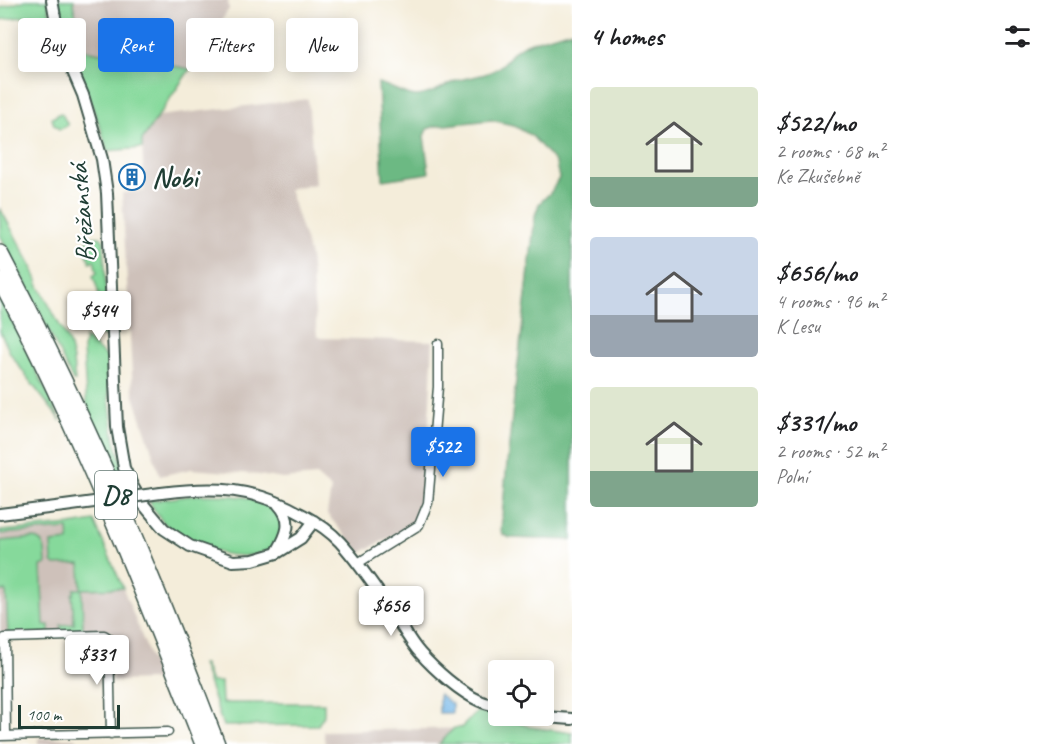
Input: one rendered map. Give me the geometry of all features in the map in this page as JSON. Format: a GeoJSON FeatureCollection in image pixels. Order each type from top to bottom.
{"type":"FeatureCollection","features":[{"type":"Feature","properties":{"kind":"highway","name":"D8"},"geometry":{"type":"LineString","coordinates":[[0,253],[65,383],[125,514],[217,744]]}},
{"type":"Feature","properties":{"kind":"highway","name":"D8"},"geometry":{"type":"LineString","coordinates":[[0,280],[54,389],[101,494],[147,600],[203,744]]}},
{"type":"Feature","properties":{"kind":"street","name":"Břežanská"},"geometry":{"type":"LineString","coordinates":[[52,0],[59,39],[82,95],[102,159],[106,182],[117,427],[124,468],[133,487],[143,504],[164,529],[190,546],[233,561],[253,560],[277,553],[301,538],[314,521]]}},
{"type":"Feature","properties":{"kind":"street"},"geometry":{"type":"LineString","coordinates":[[358,563],[419,525],[428,503],[438,387],[438,344]]}},
{"type":"Feature","properties":{"kind":"street"},"geometry":{"type":"LineString","coordinates":[[0,514],[195,489],[258,495],[314,521],[338,540],[358,563],[419,652],[450,682],[480,701],[488,703]]}},
{"type":"Feature","properties":{"kind":"street"},"geometry":{"type":"LineString","coordinates":[[276,502],[284,511],[287,522],[287,534],[277,553]]}},
{"type":"Feature","properties":{"kind":"street"},"geometry":{"type":"LineString","coordinates":[[111,734],[109,638],[104,635],[5,638],[3,736],[111,734],[168,732]]}},
{"type":"Feature","properties":{"kind":"street"},"geometry":{"type":"LineString","coordinates":[[554,718],[572,719]]}},
{"type":"Feature","properties":{"kind":"shaded area"},"geometry":{"type":"Polygon","coordinates":[[[72,0],[228,0],[229,9],[223,18],[186,18],[186,68],[174,66],[174,18],[98,18],[98,53],[86,50],[86,18],[76,18],[72,0]]]}},
{"type":"Feature","properties":{"kind":"shaded area"},"geometry":{"type":"Polygon","coordinates":[[[308,99],[315,184],[289,189],[310,256],[317,336],[321,338],[433,341],[425,501],[417,523],[360,553],[327,514],[331,489],[316,476],[283,479],[191,469],[160,476],[133,393],[122,193],[144,191],[142,140],[158,116],[308,99]]]}},
{"type":"Feature","properties":{"kind":"shaded area"},"geometry":{"type":"Polygon","coordinates":[[[94,521],[159,680],[113,681],[112,631],[0,636],[0,531],[94,521]]]}},
{"type":"Feature","properties":{"kind":"shaded area"},"geometry":{"type":"Polygon","coordinates":[[[529,727],[572,733],[572,744],[325,744],[323,731],[529,727]]]}},
{"type":"Feature","properties":{"kind":"shaded area"},"geometry":{"type":"Polygon","coordinates":[[[38,738],[75,738],[81,744],[38,744],[38,738]]]}},
{"type":"Feature","properties":{"kind":"green space"},"geometry":{"type":"Polygon","coordinates":[[[26,0],[48,0],[50,18],[38,18],[36,15],[0,20],[0,8],[26,0]]]}},
{"type":"Feature","properties":{"kind":"green space"},"geometry":{"type":"Polygon","coordinates":[[[57,0],[74,0],[76,18],[60,18],[57,0]]]}},
{"type":"Feature","properties":{"kind":"green space"},"geometry":{"type":"Polygon","coordinates":[[[572,30],[572,540],[510,538],[502,534],[501,530],[504,491],[535,216],[539,204],[551,192],[559,178],[556,163],[532,136],[513,125],[491,120],[427,129],[424,136],[429,173],[383,180],[378,83],[412,96],[428,94],[456,81],[484,75],[494,70],[525,45],[572,30]]]}},
{"type":"Feature","properties":{"kind":"green space"},"geometry":{"type":"Polygon","coordinates":[[[86,50],[98,53],[98,72],[174,72],[174,66],[186,68],[188,72],[142,140],[142,148],[107,151],[101,129],[78,72],[86,72],[86,50]]]}},
{"type":"Feature","properties":{"kind":"green space"},"geometry":{"type":"Polygon","coordinates":[[[60,113],[68,125],[59,130],[52,118],[60,113]]]}},
{"type":"Feature","properties":{"kind":"green space"},"geometry":{"type":"Polygon","coordinates":[[[0,208],[69,343],[75,381],[0,235],[0,208]]]}},
{"type":"Feature","properties":{"kind":"green space"},"geometry":{"type":"Polygon","coordinates":[[[100,237],[104,241],[107,332],[105,336],[96,332],[99,304],[93,276],[97,273],[94,260],[90,262],[85,249],[88,239],[100,237]]]}},
{"type":"Feature","properties":{"kind":"green space"},"geometry":{"type":"Polygon","coordinates":[[[0,297],[61,421],[10,353],[0,331],[0,297]]]}},
{"type":"Feature","properties":{"kind":"green space"},"geometry":{"type":"Polygon","coordinates":[[[85,338],[107,357],[109,399],[115,442],[131,491],[122,491],[87,410],[83,349],[85,338]]]}},
{"type":"Feature","properties":{"kind":"green space"},"geometry":{"type":"Polygon","coordinates":[[[196,495],[234,496],[261,501],[280,515],[282,526],[279,539],[270,549],[258,554],[245,556],[216,552],[189,541],[168,527],[149,501],[196,495]]]}},
{"type":"Feature","properties":{"kind":"green space"},"geometry":{"type":"Polygon","coordinates":[[[94,521],[123,588],[82,589],[83,633],[62,634],[61,625],[74,624],[72,594],[74,594],[74,589],[81,589],[80,564],[55,565],[52,562],[51,543],[69,541],[68,529],[0,534],[0,531],[94,521]]]}},
{"type":"Feature","properties":{"kind":"green space"},"geometry":{"type":"Polygon","coordinates":[[[35,538],[42,542],[45,552],[46,564],[41,566],[44,625],[49,625],[49,633],[8,636],[6,591],[0,591],[0,541],[35,538]]]}},
{"type":"Feature","properties":{"kind":"green space"},"geometry":{"type":"Polygon","coordinates":[[[202,664],[211,682],[221,682],[222,703],[324,703],[324,715],[318,725],[223,726],[202,664]]]}},
{"type":"Feature","properties":{"kind":"green space"},"geometry":{"type":"Polygon","coordinates":[[[482,710],[488,712],[488,726],[527,726],[572,733],[572,744],[439,744],[454,728],[461,728],[482,710]]]}},
{"type":"Feature","properties":{"kind":"water"},"geometry":{"type":"Polygon","coordinates":[[[439,694],[452,704],[452,713],[439,713],[439,694]]]}},
{"type":"Feature","properties":{"kind":"place","name":"Nobi"},"geometry":{"type":"Point","coordinates":[132,177]}}]}
